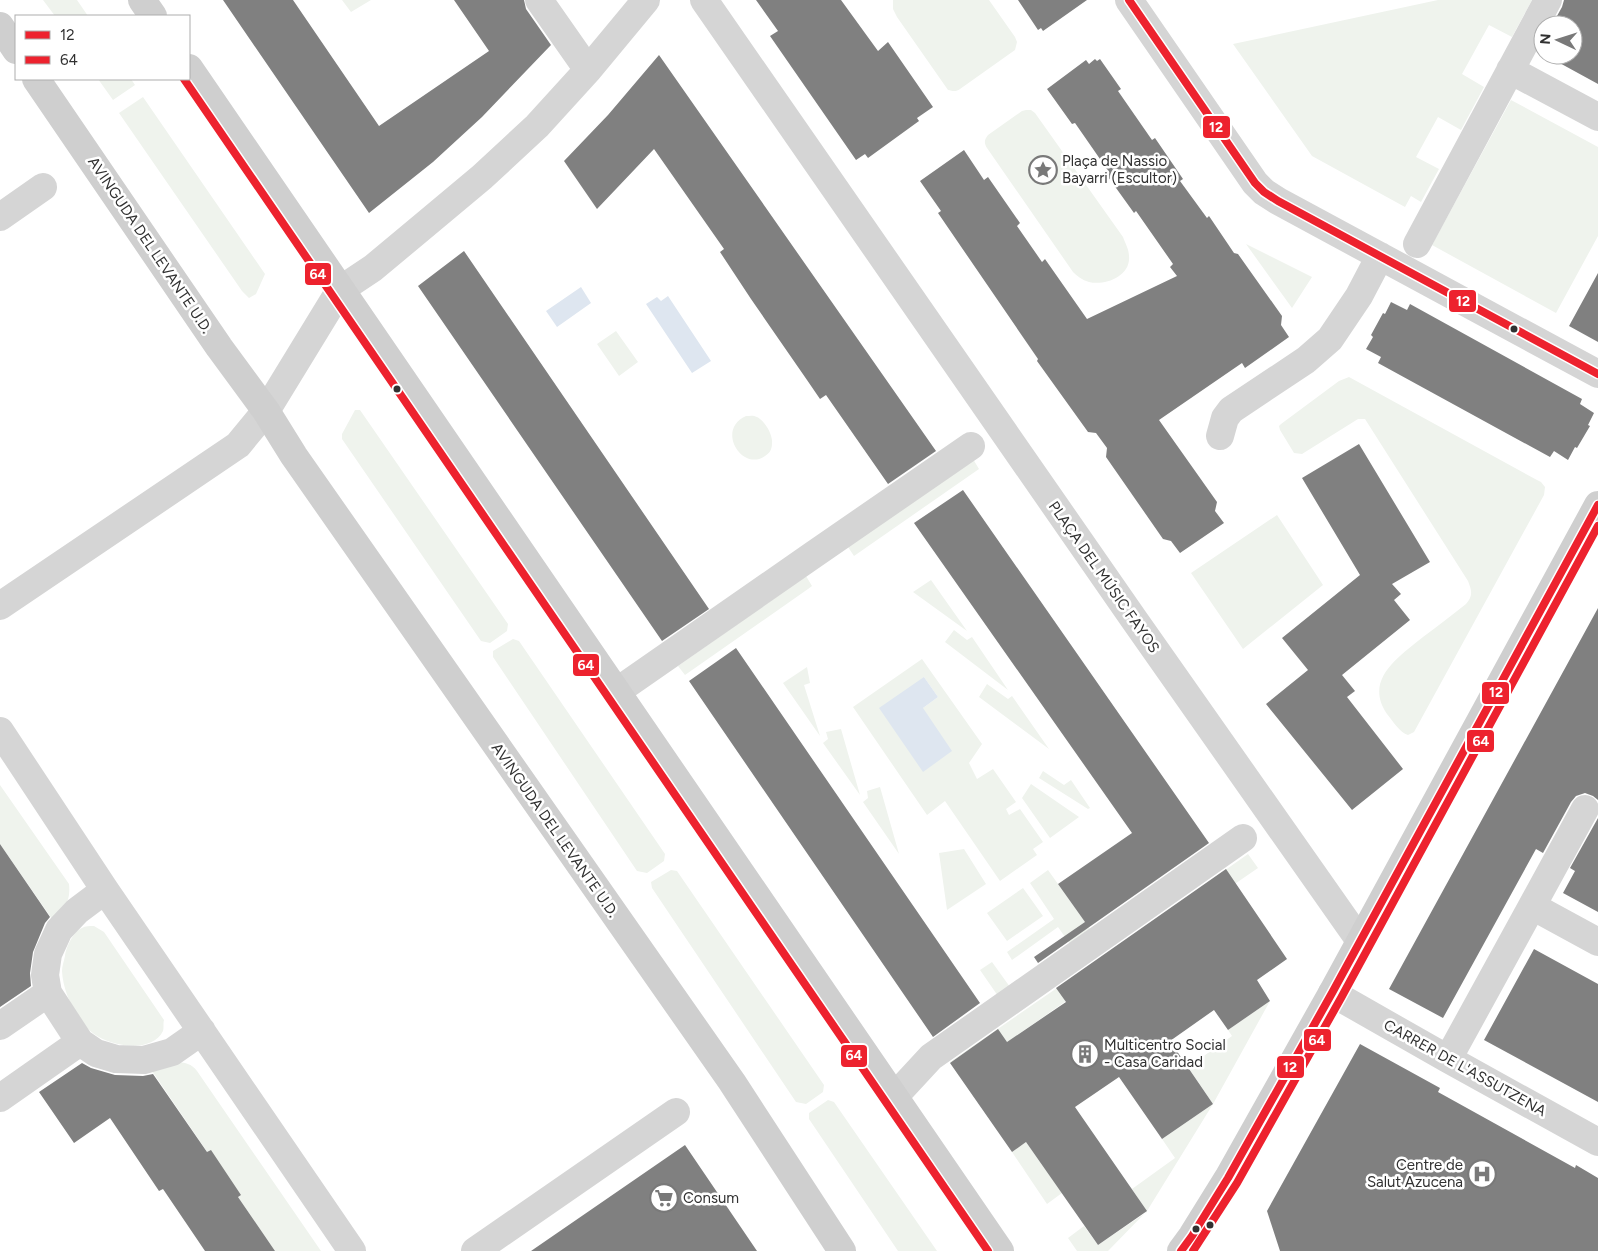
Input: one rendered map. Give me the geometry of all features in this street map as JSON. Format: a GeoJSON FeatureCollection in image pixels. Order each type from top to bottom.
{"type":"FeatureCollection","features":[{"type":"Feature","properties":{"kind":"street"},"geometry":{"type":"LineString","coordinates":[[142,0],[152,15]]}},
{"type":"Feature","properties":{"kind":"street"},"geometry":{"type":"LineString","coordinates":[[539,0],[588,70]]}},
{"type":"Feature","properties":{"kind":"street"},"geometry":{"type":"LineString","coordinates":[[0,606],[238,445],[266,411],[340,290],[373,268],[482,178],[537,126],[588,70],[646,0]]}},
{"type":"Feature","properties":{"kind":"street","name":"PLAÇA DEL MÚSIC FAYOS"},"geometry":{"type":"LineString","coordinates":[[704,0],[849,211],[1360,941]]}},
{"type":"Feature","properties":{"kind":"street"},"geometry":{"type":"LineString","coordinates":[[1129,0],[1255,183],[1264,192],[1598,374]]}},
{"type":"Feature","properties":{"kind":"street"},"geometry":{"type":"LineString","coordinates":[[1417,244],[1548,0]]}},
{"type":"Feature","properties":{"kind":"street"},"geometry":{"type":"LineString","coordinates":[[0,26],[15,48]]}},
{"type":"Feature","properties":{"kind":"street"},"geometry":{"type":"LineString","coordinates":[[190,69],[1000,1251]]}},
{"type":"Feature","properties":{"kind":"street"},"geometry":{"type":"LineString","coordinates":[[1510,70],[1598,117]]}},
{"type":"Feature","properties":{"kind":"street","name":"AVINGUDA DEL LEVANTE U.D."},"geometry":{"type":"LineString","coordinates":[[37,80],[266,411],[294,456],[732,1082],[842,1251]]}},
{"type":"Feature","properties":{"kind":"street"},"geometry":{"type":"LineString","coordinates":[[0,217],[43,187]]}},
{"type":"Feature","properties":{"kind":"street"},"geometry":{"type":"LineString","coordinates":[[1220,436],[1225,418],[1231,410],[1306,360],[1330,339],[1359,296],[1380,256]]}},
{"type":"Feature","properties":{"kind":"street"},"geometry":{"type":"LineString","coordinates":[[616,692],[971,446]]}},
{"type":"Feature","properties":{"kind":"street"},"geometry":{"type":"LineString","coordinates":[[1181,1251],[1228,1178],[1332,993],[1598,505]]}},
{"type":"Feature","properties":{"kind":"street"},"geometry":{"type":"LineString","coordinates":[[0,731],[105,890],[352,1251]]}},
{"type":"Feature","properties":{"kind":"street"},"geometry":{"type":"LineString","coordinates":[[1448,1059],[1585,809]]}},
{"type":"Feature","properties":{"kind":"street"},"geometry":{"type":"LineString","coordinates":[[894,1097],[931,1057],[1243,838]]}},
{"type":"Feature","properties":{"kind":"street"},"geometry":{"type":"LineString","coordinates":[[105,890],[77,911],[59,930],[48,954],[45,975],[48,993],[80,1042],[96,1053],[116,1059],[144,1060],[172,1052],[202,1031]]}},
{"type":"Feature","properties":{"kind":"street"},"geometry":{"type":"LineString","coordinates":[[1532,906],[1598,942]]}},
{"type":"Feature","properties":{"kind":"street"},"geometry":{"type":"LineString","coordinates":[[0,1026],[48,993]]}},
{"type":"Feature","properties":{"kind":"street","name":"CARRER DE L'ASSUTZENA"},"geometry":{"type":"LineString","coordinates":[[1332,993],[1598,1142]]}},
{"type":"Feature","properties":{"kind":"street"},"geometry":{"type":"LineString","coordinates":[[0,1098],[80,1042]]}},
{"type":"Feature","properties":{"kind":"street"},"geometry":{"type":"LineString","coordinates":[[475,1251],[676,1112]]}},
{"type":"Feature","properties":{"kind":"shaded area"},"geometry":{"type":"Polygon","coordinates":[[[43,0],[77,0],[87,15],[54,15],[43,0]]]}},
{"type":"Feature","properties":{"kind":"shaded area"},"geometry":{"type":"Polygon","coordinates":[[[342,0],[371,0],[351,12],[342,0]]]}},
{"type":"Feature","properties":{"kind":"shaded area"},"geometry":{"type":"Polygon","coordinates":[[[893,0],[989,0],[1015,37],[1017,42],[1015,50],[959,90],[948,90],[897,17],[893,9],[893,0]]]}},
{"type":"Feature","properties":{"kind":"shaded area"},"geometry":{"type":"Polygon","coordinates":[[[1438,0],[1532,0],[1512,37],[1489,25],[1462,74],[1484,87],[1461,130],[1438,117],[1416,157],[1439,169],[1421,202],[1411,196],[1405,207],[1312,156],[1233,44],[1438,0]]]}},
{"type":"Feature","properties":{"kind":"shaded area"},"geometry":{"type":"Polygon","coordinates":[[[99,80],[132,80],[135,85],[113,100],[99,80]]]}},
{"type":"Feature","properties":{"kind":"shaded area"},"geometry":{"type":"Polygon","coordinates":[[[143,97],[265,274],[256,294],[249,298],[242,291],[119,113],[143,97]]]}},
{"type":"Feature","properties":{"kind":"shaded area"},"geometry":{"type":"Polygon","coordinates":[[[1511,100],[1598,147],[1598,236],[1556,313],[1432,245],[1511,100]]]}},
{"type":"Feature","properties":{"kind":"shaded area"},"geometry":{"type":"Polygon","coordinates":[[[1026,110],[1031,110],[1035,113],[1123,237],[1128,251],[1129,263],[1126,269],[1116,278],[1095,283],[1080,278],[1073,272],[986,146],[985,140],[988,135],[1026,110]]]}},
{"type":"Feature","properties":{"kind":"shaded area"},"geometry":{"type":"Polygon","coordinates":[[[1246,244],[1312,277],[1292,308],[1246,244]]]}},
{"type":"Feature","properties":{"kind":"shaded area"},"geometry":{"type":"Polygon","coordinates":[[[581,287],[591,303],[557,327],[546,311],[581,287]]]}},
{"type":"Feature","properties":{"kind":"shaded area"},"geometry":{"type":"Polygon","coordinates":[[[668,296],[711,361],[692,373],[646,304],[657,297],[661,301],[668,296]]]}},
{"type":"Feature","properties":{"kind":"shaded area"},"geometry":{"type":"Polygon","coordinates":[[[616,331],[638,362],[619,376],[597,344],[616,331]]]}},
{"type":"Feature","properties":{"kind":"shaded area"},"geometry":{"type":"Polygon","coordinates":[[[1349,377],[1541,482],[1545,487],[1544,495],[1414,732],[1408,735],[1402,732],[1387,714],[1381,701],[1379,690],[1382,679],[1395,660],[1466,604],[1471,596],[1471,591],[1468,581],[1365,419],[1358,419],[1302,454],[1294,453],[1280,430],[1279,426],[1281,424],[1339,381],[1349,377]]]}},
{"type":"Feature","properties":{"kind":"shaded area"},"geometry":{"type":"Polygon","coordinates":[[[355,410],[360,410],[508,624],[507,631],[490,643],[481,641],[342,439],[342,434],[355,410]]]}},
{"type":"Feature","properties":{"kind":"shaded area"},"geometry":{"type":"Polygon","coordinates":[[[746,416],[754,416],[760,419],[770,432],[772,445],[770,451],[765,456],[757,459],[748,458],[741,454],[733,439],[733,430],[737,422],[746,416]]]}},
{"type":"Feature","properties":{"kind":"shaded area"},"geometry":{"type":"Polygon","coordinates":[[[973,459],[979,469],[854,556],[848,547],[973,459]]]}},
{"type":"Feature","properties":{"kind":"shaded area"},"geometry":{"type":"Polygon","coordinates":[[[1277,515],[1323,585],[1243,649],[1191,573],[1277,515]]]}},
{"type":"Feature","properties":{"kind":"shaded area"},"geometry":{"type":"Polygon","coordinates":[[[806,576],[812,586],[808,589],[685,675],[678,666],[806,576]]]}},
{"type":"Feature","properties":{"kind":"shaded area"},"geometry":{"type":"Polygon","coordinates":[[[931,580],[967,631],[913,592],[931,580]]]}},
{"type":"Feature","properties":{"kind":"shaded area"},"geometry":{"type":"Polygon","coordinates":[[[954,630],[967,640],[972,637],[1008,690],[945,642],[954,630]]]}},
{"type":"Feature","properties":{"kind":"shaded area"},"geometry":{"type":"Polygon","coordinates":[[[513,639],[519,641],[665,854],[664,861],[647,873],[637,871],[493,657],[493,651],[513,639]]]}},
{"type":"Feature","properties":{"kind":"shaded area"},"geometry":{"type":"Polygon","coordinates":[[[922,659],[982,744],[969,763],[977,779],[993,769],[1016,802],[1006,809],[1009,815],[1020,809],[1043,842],[1033,849],[1037,855],[1000,881],[945,801],[927,815],[853,707],[922,659]],[[924,677],[923,708],[938,697],[924,677]]]}},
{"type":"Feature","properties":{"kind":"shaded area"},"geometry":{"type":"Polygon","coordinates":[[[807,667],[810,683],[804,685],[820,736],[783,683],[807,667]]]}},
{"type":"Feature","properties":{"kind":"shaded area"},"geometry":{"type":"Polygon","coordinates":[[[924,677],[938,697],[923,708],[952,751],[923,772],[879,708],[924,677]]]}},
{"type":"Feature","properties":{"kind":"shaded area"},"geometry":{"type":"Polygon","coordinates":[[[987,684],[1008,699],[1012,696],[1049,749],[979,697],[987,684]]]}},
{"type":"Feature","properties":{"kind":"shaded area"},"geometry":{"type":"Polygon","coordinates":[[[841,729],[860,795],[823,743],[828,739],[826,732],[841,729]]]}},
{"type":"Feature","properties":{"kind":"shaded area"},"geometry":{"type":"Polygon","coordinates":[[[1043,771],[1064,785],[1071,780],[1090,808],[1088,809],[1039,778],[1043,771]]]}},
{"type":"Feature","properties":{"kind":"shaded area"},"geometry":{"type":"Polygon","coordinates":[[[1031,784],[1079,817],[1050,838],[1022,798],[1031,784]]]}},
{"type":"Feature","properties":{"kind":"shaded area"},"geometry":{"type":"Polygon","coordinates":[[[0,785],[69,884],[68,900],[52,919],[0,844],[0,785]]]}},
{"type":"Feature","properties":{"kind":"shaded area"},"geometry":{"type":"Polygon","coordinates":[[[880,787],[899,854],[863,802],[868,798],[867,791],[880,787]]]}},
{"type":"Feature","properties":{"kind":"shaded area"},"geometry":{"type":"Polygon","coordinates":[[[964,849],[986,884],[947,910],[939,853],[964,849]]]}},
{"type":"Feature","properties":{"kind":"shaded area"},"geometry":{"type":"Polygon","coordinates":[[[1248,854],[1258,868],[1130,956],[1122,943],[1248,854]]]}},
{"type":"Feature","properties":{"kind":"shaded area"},"geometry":{"type":"Polygon","coordinates":[[[671,870],[677,871],[824,1085],[823,1092],[806,1104],[796,1102],[652,888],[651,882],[671,870]]]}},
{"type":"Feature","properties":{"kind":"shaded area"},"geometry":{"type":"Polygon","coordinates":[[[1048,870],[1091,930],[1070,944],[1058,927],[1012,960],[1007,952],[1054,919],[1030,883],[1048,870]]]}},
{"type":"Feature","properties":{"kind":"shaded area"},"geometry":{"type":"Polygon","coordinates":[[[1023,888],[1043,916],[1007,941],[987,913],[1023,888]]]}},
{"type":"Feature","properties":{"kind":"shaded area"},"geometry":{"type":"Polygon","coordinates":[[[94,926],[104,932],[164,1020],[163,1031],[158,1038],[150,1043],[130,1046],[101,1038],[88,1029],[72,1006],[65,988],[62,969],[68,944],[83,927],[94,926]]]}},
{"type":"Feature","properties":{"kind":"shaded area"},"geometry":{"type":"Polygon","coordinates":[[[992,962],[1010,987],[998,996],[980,970],[992,962]]]}},
{"type":"Feature","properties":{"kind":"shaded area"},"geometry":{"type":"Polygon","coordinates":[[[1057,988],[1066,1001],[959,1076],[950,1062],[1057,988]]]}},
{"type":"Feature","properties":{"kind":"shaded area"},"geometry":{"type":"Polygon","coordinates":[[[1270,1001],[1213,1104],[1188,1067],[1232,1036],[1228,1030],[1270,1001]]]}},
{"type":"Feature","properties":{"kind":"shaded area"},"geometry":{"type":"Polygon","coordinates":[[[175,1062],[188,1064],[197,1071],[321,1251],[275,1251],[152,1071],[175,1062]]]}},
{"type":"Feature","properties":{"kind":"shaded area"},"geometry":{"type":"Polygon","coordinates":[[[828,1100],[834,1102],[937,1251],[898,1251],[809,1119],[809,1113],[828,1100]]]}},
{"type":"Feature","properties":{"kind":"shaded area"},"geometry":{"type":"Polygon","coordinates":[[[1213,1104],[1147,1211],[1132,1189],[1175,1158],[1162,1139],[1213,1104]]]}},
{"type":"Feature","properties":{"kind":"shaded area"},"geometry":{"type":"Polygon","coordinates":[[[1026,1142],[1062,1193],[1047,1204],[1012,1152],[1026,1142]]]}},
{"type":"Feature","properties":{"kind":"shaded area"},"geometry":{"type":"Polygon","coordinates":[[[1144,1214],[1108,1251],[1077,1251],[1068,1238],[1084,1226],[1098,1245],[1144,1214]]]}},
{"type":"Feature","properties":{"kind":"building"},"geometry":{"type":"Polygon","coordinates":[[[223,0],[293,0],[379,126],[489,51],[454,0],[524,0],[526,9],[551,45],[482,117],[433,162],[369,213],[223,0]]]}},
{"type":"Feature","properties":{"kind":"building"},"geometry":{"type":"Polygon","coordinates":[[[756,0],[841,0],[878,51],[888,42],[933,107],[917,118],[919,121],[868,158],[865,154],[856,160],[770,36],[778,31],[756,0]]]}},
{"type":"Feature","properties":{"kind":"building"},"geometry":{"type":"Polygon","coordinates":[[[1018,0],[1087,0],[1043,31],[1041,28],[1038,30],[1018,0]]]}},
{"type":"Feature","properties":{"kind":"building"},"geometry":{"type":"Polygon","coordinates":[[[1564,0],[1598,0],[1598,84],[1563,65],[1583,65],[1583,15],[1558,15],[1564,0]]]}},
{"type":"Feature","properties":{"kind":"building"},"geometry":{"type":"Polygon","coordinates":[[[659,55],[936,451],[888,484],[826,395],[820,399],[720,252],[724,249],[654,149],[597,209],[564,161],[608,115],[659,55]]]}},
{"type":"Feature","properties":{"kind":"building"},"geometry":{"type":"Polygon","coordinates":[[[1095,59],[1097,61],[1100,59],[1121,89],[1118,91],[1152,140],[1155,138],[1183,179],[1180,181],[1207,218],[1209,216],[1234,253],[1238,254],[1282,316],[1281,325],[1289,337],[1245,368],[1242,363],[1159,420],[1217,502],[1215,511],[1224,523],[1180,553],[1171,541],[1163,539],[1106,457],[1107,448],[1096,433],[1088,432],[1037,361],[1038,359],[938,213],[941,211],[920,181],[964,150],[984,180],[988,177],[1020,223],[1017,226],[1042,262],[1045,259],[1087,319],[1177,276],[1170,267],[1173,264],[1136,211],[1134,213],[1106,174],[1109,172],[1075,123],[1072,124],[1047,89],[1086,60],[1089,64],[1095,59]]]}},
{"type":"Feature","properties":{"kind":"building"},"geometry":{"type":"Polygon","coordinates":[[[464,251],[709,609],[662,641],[418,286],[464,251]]]}},
{"type":"Feature","properties":{"kind":"building"},"geometry":{"type":"Polygon","coordinates":[[[1598,273],[1598,342],[1569,326],[1598,273]]]}},
{"type":"Feature","properties":{"kind":"building"},"geometry":{"type":"Polygon","coordinates":[[[1391,302],[1407,310],[1410,304],[1582,399],[1580,404],[1594,413],[1588,425],[1590,426],[1568,460],[1554,451],[1550,457],[1378,363],[1381,357],[1366,349],[1373,337],[1371,335],[1391,302]]]}},
{"type":"Feature","properties":{"kind":"building"},"geometry":{"type":"Polygon","coordinates":[[[1359,444],[1430,562],[1392,584],[1401,594],[1394,600],[1410,620],[1342,675],[1355,691],[1347,697],[1403,769],[1352,810],[1266,704],[1308,670],[1282,638],[1360,575],[1302,478],[1359,444]]]}},
{"type":"Feature","properties":{"kind":"building"},"geometry":{"type":"Polygon","coordinates":[[[963,490],[1209,843],[1038,963],[1034,957],[1085,922],[1058,884],[1132,833],[914,523],[963,490]]]}},
{"type":"Feature","properties":{"kind":"building"},"geometry":{"type":"Polygon","coordinates":[[[1598,608],[1598,800],[1585,793],[1576,796],[1543,853],[1536,849],[1443,1018],[1389,989],[1598,608]]]}},
{"type":"Feature","properties":{"kind":"building"},"geometry":{"type":"Polygon","coordinates":[[[736,648],[980,1003],[933,1037],[689,681],[736,648]]]}},
{"type":"Feature","properties":{"kind":"building"},"geometry":{"type":"Polygon","coordinates":[[[1598,818],[1598,912],[1563,893],[1575,871],[1570,868],[1598,818]]]}},
{"type":"Feature","properties":{"kind":"building"},"geometry":{"type":"Polygon","coordinates":[[[0,844],[50,917],[45,923],[33,952],[30,973],[31,986],[0,1007],[0,844]]]}},
{"type":"Feature","properties":{"kind":"building","name":"Multicentro Social - Casa Caridad"},"geometry":{"type":"Polygon","coordinates":[[[1226,869],[1287,959],[1257,980],[1270,1001],[1228,1030],[1214,1010],[1170,1041],[1213,1104],[1162,1139],[1119,1077],[1075,1107],[1147,1211],[1098,1245],[1026,1142],[1012,1152],[950,1063],[998,1029],[1007,1042],[1066,1002],[1056,988],[1226,869]]]}},
{"type":"Feature","properties":{"kind":"building"},"geometry":{"type":"Polygon","coordinates":[[[1534,949],[1598,984],[1598,1102],[1484,1040],[1534,949]]]}},
{"type":"Feature","properties":{"kind":"building"},"geometry":{"type":"Polygon","coordinates":[[[1360,1044],[1440,1088],[1438,1092],[1575,1168],[1576,1165],[1598,1178],[1598,1251],[1280,1251],[1267,1211],[1360,1044]]]}},
{"type":"Feature","properties":{"kind":"building"},"geometry":{"type":"Polygon","coordinates":[[[82,1063],[91,1068],[115,1075],[143,1076],[153,1074],[207,1152],[211,1150],[241,1195],[238,1197],[275,1251],[205,1251],[163,1189],[159,1191],[110,1118],[74,1143],[39,1092],[82,1063]]]}},
{"type":"Feature","properties":{"kind":"building","name":"Consum"},"geometry":{"type":"Polygon","coordinates":[[[685,1145],[757,1251],[531,1251],[685,1145]]]}},
{"type":"Feature","properties":{"kind":"transit line","name":"12"},"geometry":{"type":"LineString","coordinates":[[1129,0],[1255,183],[1264,192],[1598,374]]}},
{"type":"Feature","properties":{"kind":"transit line","name":"64"},"geometry":{"type":"LineString","coordinates":[[185,80],[988,1251]]}},
{"type":"Feature","properties":{"kind":"transit line","name":"12"},"geometry":{"type":"LineString","coordinates":[[1181,1251],[1228,1178],[1332,993],[1598,505]]}},
{"type":"Feature","properties":{"kind":"transit line","name":"64"},"geometry":{"type":"LineString","coordinates":[[1193,1251],[1237,1183],[1341,998],[1598,526]]}},
{"type":"Feature","properties":{"kind":"place","name":"Plaça de Nassio Bayarri (Escultor)"},"geometry":{"type":"Point","coordinates":[1043,170]}},
{"type":"Feature","properties":{"kind":"place","name":"Multicentro Social - Casa Caridad"},"geometry":{"type":"Point","coordinates":[1085,1054]}},
{"type":"Feature","properties":{"kind":"place","name":"Centre de Salut Azucena"},"geometry":{"type":"Point","coordinates":[1482,1174]}},
{"type":"Feature","properties":{"kind":"place","name":"Consum"},"geometry":{"type":"Point","coordinates":[664,1198]}}]}
